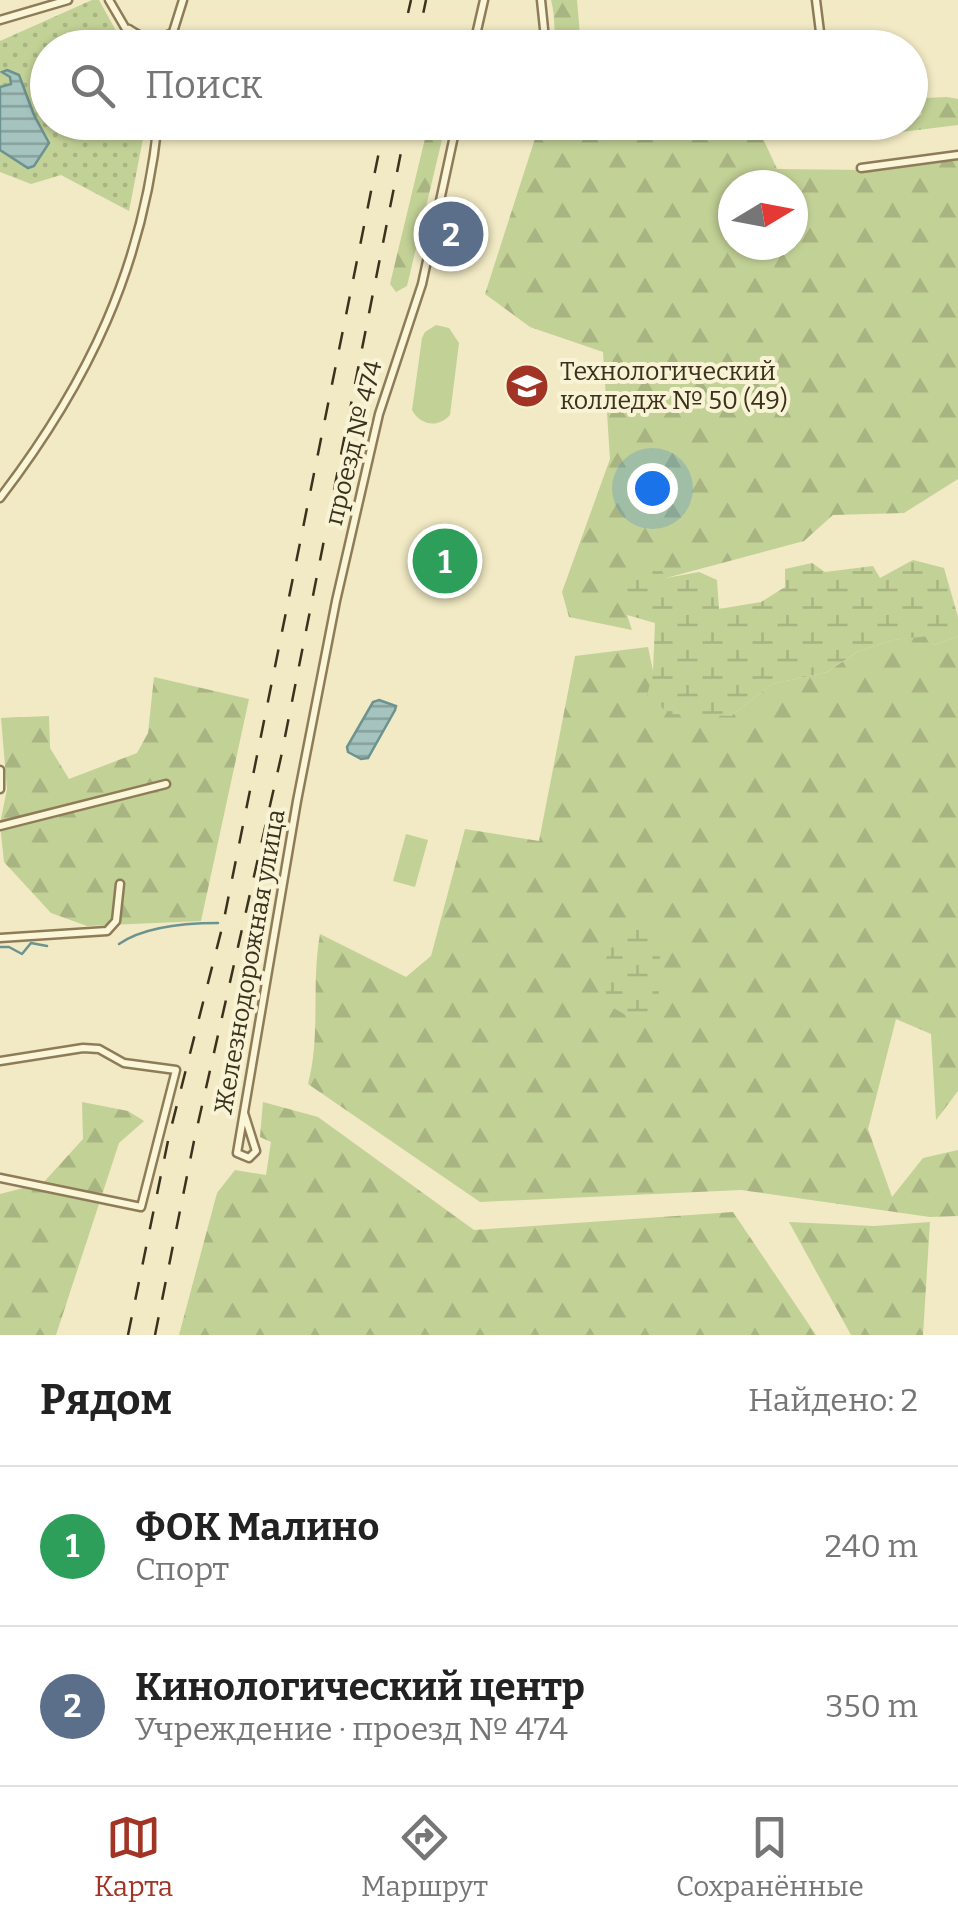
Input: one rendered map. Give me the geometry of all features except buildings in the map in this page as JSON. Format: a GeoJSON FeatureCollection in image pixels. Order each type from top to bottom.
{"type":"FeatureCollection","features":[{"type":"Feature","properties":{"kind":"street"},"geometry":{"type":"LineString","coordinates":[[0,20],[68,0]]}},
{"type":"Feature","properties":{"kind":"street"},"geometry":{"type":"LineString","coordinates":[[109,0],[127,30]]}},
{"type":"Feature","properties":{"kind":"street"},"geometry":{"type":"LineString","coordinates":[[172,30],[183,0]]}},
{"type":"Feature","properties":{"kind":"street"},"geometry":{"type":"LineString","coordinates":[[477,30],[484,0]]}},
{"type":"Feature","properties":{"kind":"street"},"geometry":{"type":"LineString","coordinates":[[541,0],[544,30]]}},
{"type":"Feature","properties":{"kind":"street"},"geometry":{"type":"LineString","coordinates":[[819,0],[820,30]]}},
{"type":"Feature","properties":{"kind":"street"},"geometry":{"type":"LineString","coordinates":[[124,25],[131,30]]}},
{"type":"Feature","properties":{"kind":"street"},"geometry":{"type":"LineString","coordinates":[[0,498],[78,384],[122,290],[143,220],[155,140]]}},
{"type":"Feature","properties":{"kind":"street","name":"проезд № 474"},"geometry":{"type":"LineString","coordinates":[[302,778],[378,414],[422,284],[453,140]]}},
{"type":"Feature","properties":{"kind":"street"},"geometry":{"type":"LineString","coordinates":[[861,168],[958,155]]}},
{"type":"Feature","properties":{"kind":"street"},"geometry":{"type":"LineString","coordinates":[[0,770],[0,789]]}},
{"type":"Feature","properties":{"kind":"street","name":"Железнодорожная улица"},"geometry":{"type":"LineString","coordinates":[[244,1112],[256,1151],[248,1158],[237,1152],[302,778]]}},
{"type":"Feature","properties":{"kind":"street"},"geometry":{"type":"LineString","coordinates":[[0,826],[166,784]]}},
{"type":"Feature","properties":{"kind":"street"},"geometry":{"type":"LineString","coordinates":[[0,938],[107,931],[116,921],[120,884]]}},
{"type":"Feature","properties":{"kind":"street"},"geometry":{"type":"LineString","coordinates":[[0,1061],[83,1048],[99,1049],[124,1063],[176,1070],[142,1207],[0,1178]]}},
{"type":"Feature","properties":{"kind":"green space"},"geometry":{"type":"Polygon","coordinates":[[[99,0],[116,30],[30,30],[30,140],[143,140],[129,211],[61,175],[31,184],[0,172],[0,41],[99,0]]]}},
{"type":"Feature","properties":{"kind":"green space"},"geometry":{"type":"Polygon","coordinates":[[[551,0],[577,0],[580,30],[554,30],[551,0]]]}},
{"type":"Feature","properties":{"kind":"green space"},"geometry":{"type":"Polygon","coordinates":[[[928,98],[958,99],[958,125],[928,129],[928,98]]]}},
{"type":"Feature","properties":{"kind":"green space"},"geometry":{"type":"Polygon","coordinates":[[[425,140],[442,140],[407,286],[396,292],[390,284],[425,140]]]}},
{"type":"Feature","properties":{"kind":"green space"},"geometry":{"type":"Polygon","coordinates":[[[535,140],[764,140],[777,169],[867,170],[958,158],[958,479],[904,513],[833,515],[804,541],[666,578],[627,615],[632,630],[569,617],[562,592],[610,459],[603,352],[530,327],[485,294],[535,140]]]}},
{"type":"Feature","properties":{"kind":"green space"},"geometry":{"type":"Polygon","coordinates":[[[436,325],[449,328],[459,343],[450,415],[430,423],[412,410],[422,338],[436,325]]]}},
{"type":"Feature","properties":{"kind":"green space"},"geometry":{"type":"Polygon","coordinates":[[[913,560],[944,568],[958,617],[958,636],[934,645],[929,636],[893,640],[857,652],[827,672],[772,684],[731,716],[670,714],[647,696],[653,671],[655,623],[627,615],[626,571],[659,566],[666,578],[699,572],[717,580],[719,609],[761,602],[785,587],[785,569],[812,563],[825,572],[873,566],[880,578],[913,560]]]}},
{"type":"Feature","properties":{"kind":"green space"},"geometry":{"type":"Polygon","coordinates":[[[929,635],[934,645],[958,636],[958,1091],[936,1120],[931,1034],[896,1019],[868,1129],[892,1197],[923,1158],[958,1150],[958,1216],[930,1217],[741,1190],[480,1202],[308,1084],[314,1047],[320,934],[406,977],[431,956],[465,829],[539,841],[575,656],[648,647],[653,671],[731,716],[772,684],[827,672],[857,652],[893,640],[929,635]]]}},
{"type":"Feature","properties":{"kind":"green space"},"geometry":{"type":"Polygon","coordinates":[[[154,677],[249,699],[201,921],[87,926],[51,913],[4,862],[0,824],[7,789],[1,718],[49,716],[50,748],[69,779],[137,753],[148,733],[154,677]]]}},
{"type":"Feature","properties":{"kind":"green space"},"geometry":{"type":"Polygon","coordinates":[[[406,834],[428,840],[415,887],[393,881],[406,834]]]}},
{"type":"Feature","properties":{"kind":"green space"},"geometry":{"type":"Polygon","coordinates":[[[645,923],[657,946],[661,981],[648,1017],[636,1021],[610,1006],[600,972],[620,927],[645,923]]]}},
{"type":"Feature","properties":{"kind":"green space"},"geometry":{"type":"Polygon","coordinates":[[[82,1102],[128,1111],[144,1121],[119,1143],[56,1335],[0,1335],[0,1194],[43,1183],[83,1139],[82,1102]]]}},
{"type":"Feature","properties":{"kind":"green space"},"geometry":{"type":"Polygon","coordinates":[[[263,1102],[318,1117],[474,1230],[733,1212],[816,1335],[179,1335],[217,1193],[235,1170],[266,1175],[271,1142],[260,1137],[263,1102]]]}},
{"type":"Feature","properties":{"kind":"green space"},"geometry":{"type":"Polygon","coordinates":[[[789,1222],[874,1226],[930,1222],[923,1335],[851,1335],[789,1222]]]}},
{"type":"Feature","properties":{"kind":"water"},"geometry":{"type":"Polygon","coordinates":[[[2,72],[19,75],[30,104],[30,140],[49,143],[34,166],[28,168],[0,150],[0,87],[11,84],[10,77],[2,72]]]}},
{"type":"Feature","properties":{"kind":"water"},"geometry":{"type":"Polygon","coordinates":[[[373,702],[396,706],[395,710],[368,758],[361,759],[348,752],[347,747],[373,702]]]}},
{"type":"Feature","properties":{"kind":"waterway"},"geometry":{"type":"LineString","coordinates":[[119,944],[153,929],[218,923]]}},
{"type":"Feature","properties":{"kind":"waterway"},"geometry":{"type":"LineString","coordinates":[[0,947],[22,954],[31,943],[47,946]]}},
{"type":"Feature","properties":{"kind":"railway"},"geometry":{"type":"LineString","coordinates":[[404,30],[411,0]]}},
{"type":"Feature","properties":{"kind":"railway"},"geometry":{"type":"LineString","coordinates":[[420,30],[426,0]]}},
{"type":"Feature","properties":{"kind":"railway"},"geometry":{"type":"LineString","coordinates":[[128,1335],[169,1136],[223,924],[381,140]]}},
{"type":"Feature","properties":{"kind":"railway"},"geometry":{"type":"LineString","coordinates":[[155,1335],[194,1141],[281,757],[403,140]]}},
{"type":"Feature","properties":{"kind":"place","name":"Кинологический центр"},"geometry":{"type":"Point","coordinates":[451,234]}},
{"type":"Feature","properties":{"kind":"place","name":"Технологический колледж № 50 (49)"},"geometry":{"type":"Point","coordinates":[527,386]}},
{"type":"Feature","properties":{"kind":"place","name":"ФОК Малино"},"geometry":{"type":"Point","coordinates":[445,561]}}]}
